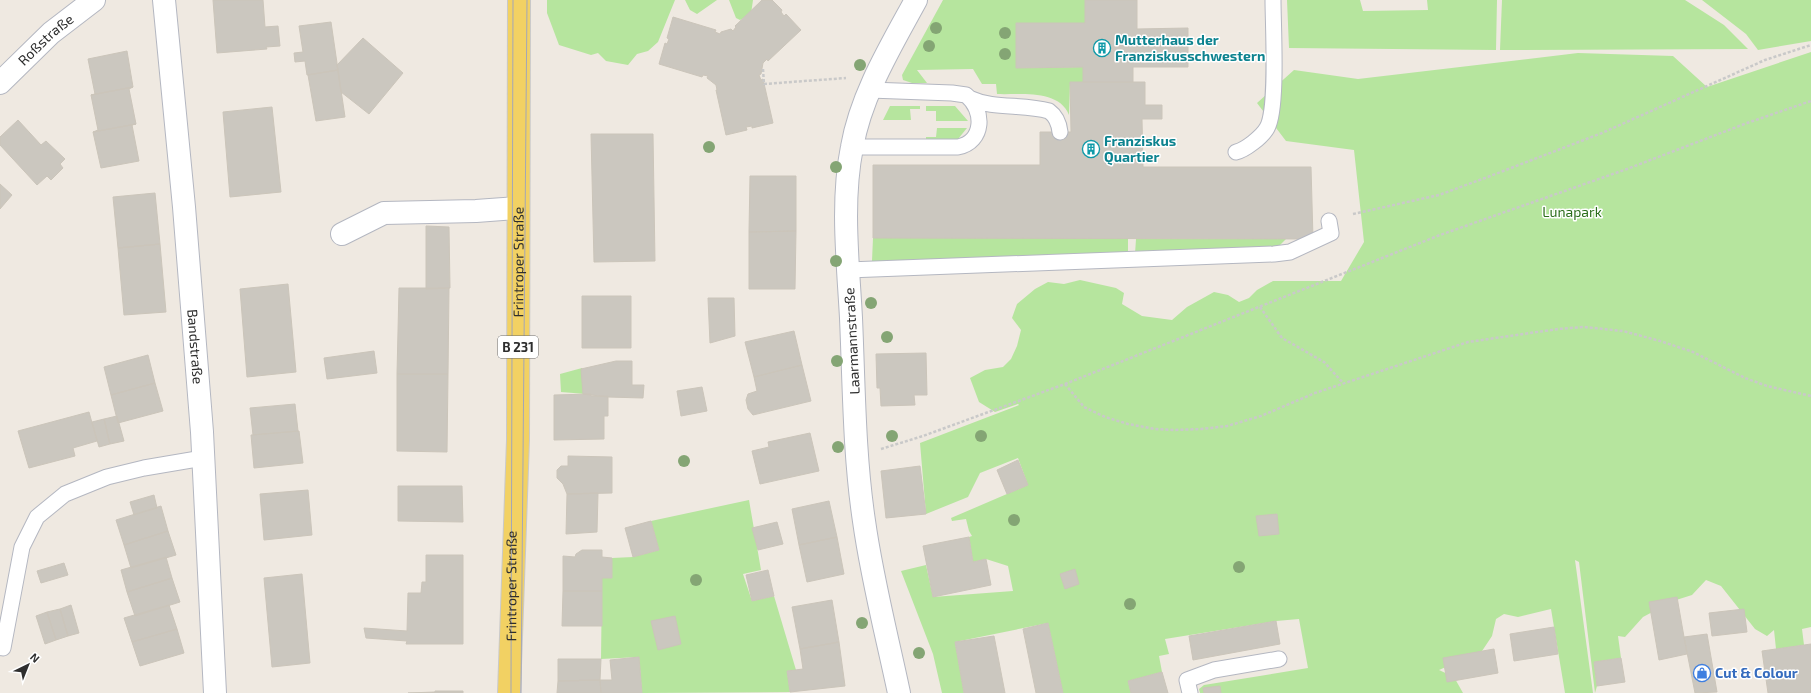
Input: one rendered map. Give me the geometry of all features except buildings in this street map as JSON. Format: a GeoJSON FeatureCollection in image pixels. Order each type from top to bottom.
{"type":"FeatureCollection","features":[{"type":"Feature","properties":{"kind":"main road","name":"Frintroper Straße"},"geometry":{"type":"LineString","coordinates":[[509,693],[518,440],[519,0]]}},
{"type":"Feature","properties":{"kind":"street","name":"Roßstraße"},"geometry":{"type":"LineString","coordinates":[[0,83],[51,33],[94,0]]}},
{"type":"Feature","properties":{"kind":"street","name":"Bandstraße"},"geometry":{"type":"LineString","coordinates":[[164,0],[184,207],[203,458],[215,693]]}},
{"type":"Feature","properties":{"kind":"street","name":"Laarmannstraße"},"geometry":{"type":"LineString","coordinates":[[899,693],[868,545],[858,456],[848,270],[847,186],[851,147],[857,126],[873,83],[916,0]]}},
{"type":"Feature","properties":{"kind":"street"},"geometry":{"type":"LineString","coordinates":[[342,234],[384,213],[476,211],[518,208]]}},
{"type":"Feature","properties":{"kind":"lane"},"geometry":{"type":"LineString","coordinates":[[1236,152],[1241,151],[1263,133],[1270,122],[1273,95],[1273,0]]}},
{"type":"Feature","properties":{"kind":"lane"},"geometry":{"type":"LineString","coordinates":[[873,83],[966,95],[980,103],[990,105],[1049,111],[1054,114],[1058,122],[1060,132]]}},
{"type":"Feature","properties":{"kind":"lane"},"geometry":{"type":"LineString","coordinates":[[851,147],[958,147],[966,145],[972,140],[979,130],[978,113],[969,98]]}},
{"type":"Feature","properties":{"kind":"lane"},"geometry":{"type":"LineString","coordinates":[[848,270],[1274,254],[1290,252],[1330,232],[1329,221]]}},
{"type":"Feature","properties":{"kind":"lane"},"geometry":{"type":"LineString","coordinates":[[3,648],[22,547],[37,517],[65,494],[107,477],[144,468],[203,458]]}},
{"type":"Feature","properties":{"kind":"lane"},"geometry":{"type":"LineString","coordinates":[[1190,693],[1187,680],[1194,677],[1214,670],[1279,659]]}},
{"type":"Feature","properties":{"kind":"path"},"geometry":{"type":"LineString","coordinates":[[1353,214],[1439,195],[1602,133],[1765,60],[1811,45]]}},
{"type":"Feature","properties":{"kind":"path"},"geometry":{"type":"LineString","coordinates":[[763,69],[764,84],[873,83]]}},
{"type":"Feature","properties":{"kind":"path"},"geometry":{"type":"LineString","coordinates":[[858,456],[923,436],[1065,384],[1440,235],[1628,169],[1747,123],[1811,101]]}},
{"type":"Feature","properties":{"kind":"path"},"geometry":{"type":"LineString","coordinates":[[1260,306],[1282,338],[1324,362],[1344,384]]}},
{"type":"Feature","properties":{"kind":"path"},"geometry":{"type":"LineString","coordinates":[[1065,384],[1084,407],[1105,417],[1128,424],[1173,430],[1227,426],[1261,416],[1294,401],[1468,342],[1558,329],[1584,327],[1623,331],[1660,341],[1693,352],[1745,378],[1767,386],[1811,396]]}},
{"type":"Feature","properties":{"kind":"green space"},"geometry":{"type":"Polygon","coordinates":[[[547,0],[675,0],[658,42],[648,51],[637,54],[628,65],[606,61],[598,53],[591,55],[559,45],[547,13],[547,0]]]}},
{"type":"Feature","properties":{"kind":"green space"},"geometry":{"type":"Polygon","coordinates":[[[685,0],[717,0],[697,14],[690,10],[685,0]]]}},
{"type":"Feature","properties":{"kind":"green space"},"geometry":{"type":"Polygon","coordinates":[[[729,0],[753,0],[751,14],[740,20],[736,18],[729,0]]]}},
{"type":"Feature","properties":{"kind":"green space"},"geometry":{"type":"Polygon","coordinates":[[[943,0],[1085,0],[1085,23],[1016,23],[1017,68],[1083,67],[1083,82],[1070,83],[1069,115],[1064,107],[1057,101],[1048,97],[1027,94],[997,94],[996,84],[982,84],[973,69],[917,70],[927,83],[912,83],[903,80],[902,75],[943,0]]]}},
{"type":"Feature","properties":{"kind":"green space"},"geometry":{"type":"Polygon","coordinates":[[[1287,0],[1360,0],[1363,11],[1428,10],[1427,0],[1497,0],[1496,50],[1289,48],[1287,0]]]}},
{"type":"Feature","properties":{"kind":"green space"},"geometry":{"type":"Polygon","coordinates":[[[1502,0],[1685,0],[1724,25],[1748,49],[1500,50],[1502,0]]]}},
{"type":"Feature","properties":{"kind":"green space"},"geometry":{"type":"Polygon","coordinates":[[[1702,0],[1811,0],[1811,41],[1758,50],[1746,34],[1702,0]]]}},
{"type":"Feature","properties":{"kind":"green space","name":"Lunapark"},"geometry":{"type":"Polygon","coordinates":[[[1811,52],[1811,627],[1802,629],[1804,645],[1776,649],[1774,630],[1767,636],[1755,629],[1721,586],[1706,580],[1692,595],[1673,601],[1643,617],[1625,637],[1618,636],[1621,658],[1594,662],[1597,686],[1595,693],[1579,562],[1575,560],[1593,693],[1565,693],[1551,609],[1518,617],[1504,614],[1496,619],[1492,636],[1482,651],[1439,670],[1454,677],[1463,693],[1200,693],[1199,689],[1204,685],[1308,668],[1299,619],[1276,621],[1165,639],[1169,654],[1159,656],[1162,672],[1128,681],[1131,693],[1063,693],[1048,623],[955,642],[964,693],[942,693],[933,654],[901,571],[926,565],[933,597],[1013,591],[1008,566],[986,559],[973,562],[969,537],[972,536],[966,519],[952,521],[951,518],[1028,485],[1018,458],[980,473],[968,497],[926,514],[920,443],[1019,405],[1018,404],[995,412],[979,402],[970,378],[985,370],[1003,367],[1011,359],[1017,346],[1021,330],[1012,318],[1017,304],[1035,289],[1048,282],[1064,284],[1080,280],[1116,288],[1124,293],[1122,304],[1142,316],[1172,320],[1187,307],[1214,292],[1228,295],[1239,302],[1249,298],[1257,290],[1273,281],[1341,281],[1364,242],[1354,150],[1286,141],[1257,103],[1294,70],[1358,79],[1578,53],[1673,56],[1707,87],[1811,52]]]}},
{"type":"Feature","properties":{"kind":"green space"},"geometry":{"type":"Polygon","coordinates":[[[890,106],[920,106],[920,109],[910,109],[911,120],[883,120],[890,106]]]}},
{"type":"Feature","properties":{"kind":"green space"},"geometry":{"type":"Polygon","coordinates":[[[926,106],[955,106],[968,121],[936,121],[936,111],[926,111],[926,106]]]}},
{"type":"Feature","properties":{"kind":"green space"},"geometry":{"type":"Polygon","coordinates":[[[937,128],[967,128],[958,139],[926,139],[926,137],[936,137],[937,128]]]}},
{"type":"Feature","properties":{"kind":"green space"},"geometry":{"type":"Polygon","coordinates":[[[873,238],[1128,238],[1128,254],[877,262],[872,261],[873,238]]]}},
{"type":"Feature","properties":{"kind":"green space"},"geometry":{"type":"Polygon","coordinates":[[[1136,239],[1286,239],[1278,247],[1135,254],[1136,239]]]}},
{"type":"Feature","properties":{"kind":"green space"},"geometry":{"type":"Polygon","coordinates":[[[582,368],[586,394],[561,392],[560,374],[582,368]]]}},
{"type":"Feature","properties":{"kind":"green space"},"geometry":{"type":"Polygon","coordinates":[[[749,500],[761,570],[743,574],[752,601],[774,596],[796,670],[787,671],[790,692],[642,693],[639,657],[601,659],[602,578],[612,578],[612,558],[633,557],[659,550],[651,521],[749,500]]]}},
{"type":"Feature","properties":{"kind":"tram line"},"geometry":{"type":"LineString","coordinates":[[511,693],[513,0]]}},
{"type":"Feature","properties":{"kind":"tram line"},"geometry":{"type":"LineString","coordinates":[[521,693],[527,0]]}},
{"type":"Feature","properties":{"kind":"place","name":"Mutterhaus der Franziskusschwestern"},"geometry":{"type":"Point","coordinates":[1102,48]}},
{"type":"Feature","properties":{"kind":"place","name":"Franziskus Quartier"},"geometry":{"type":"Point","coordinates":[1091,149]}},
{"type":"Feature","properties":{"kind":"place","name":"Cut & Colour"},"geometry":{"type":"Point","coordinates":[1702,673]}}]}
